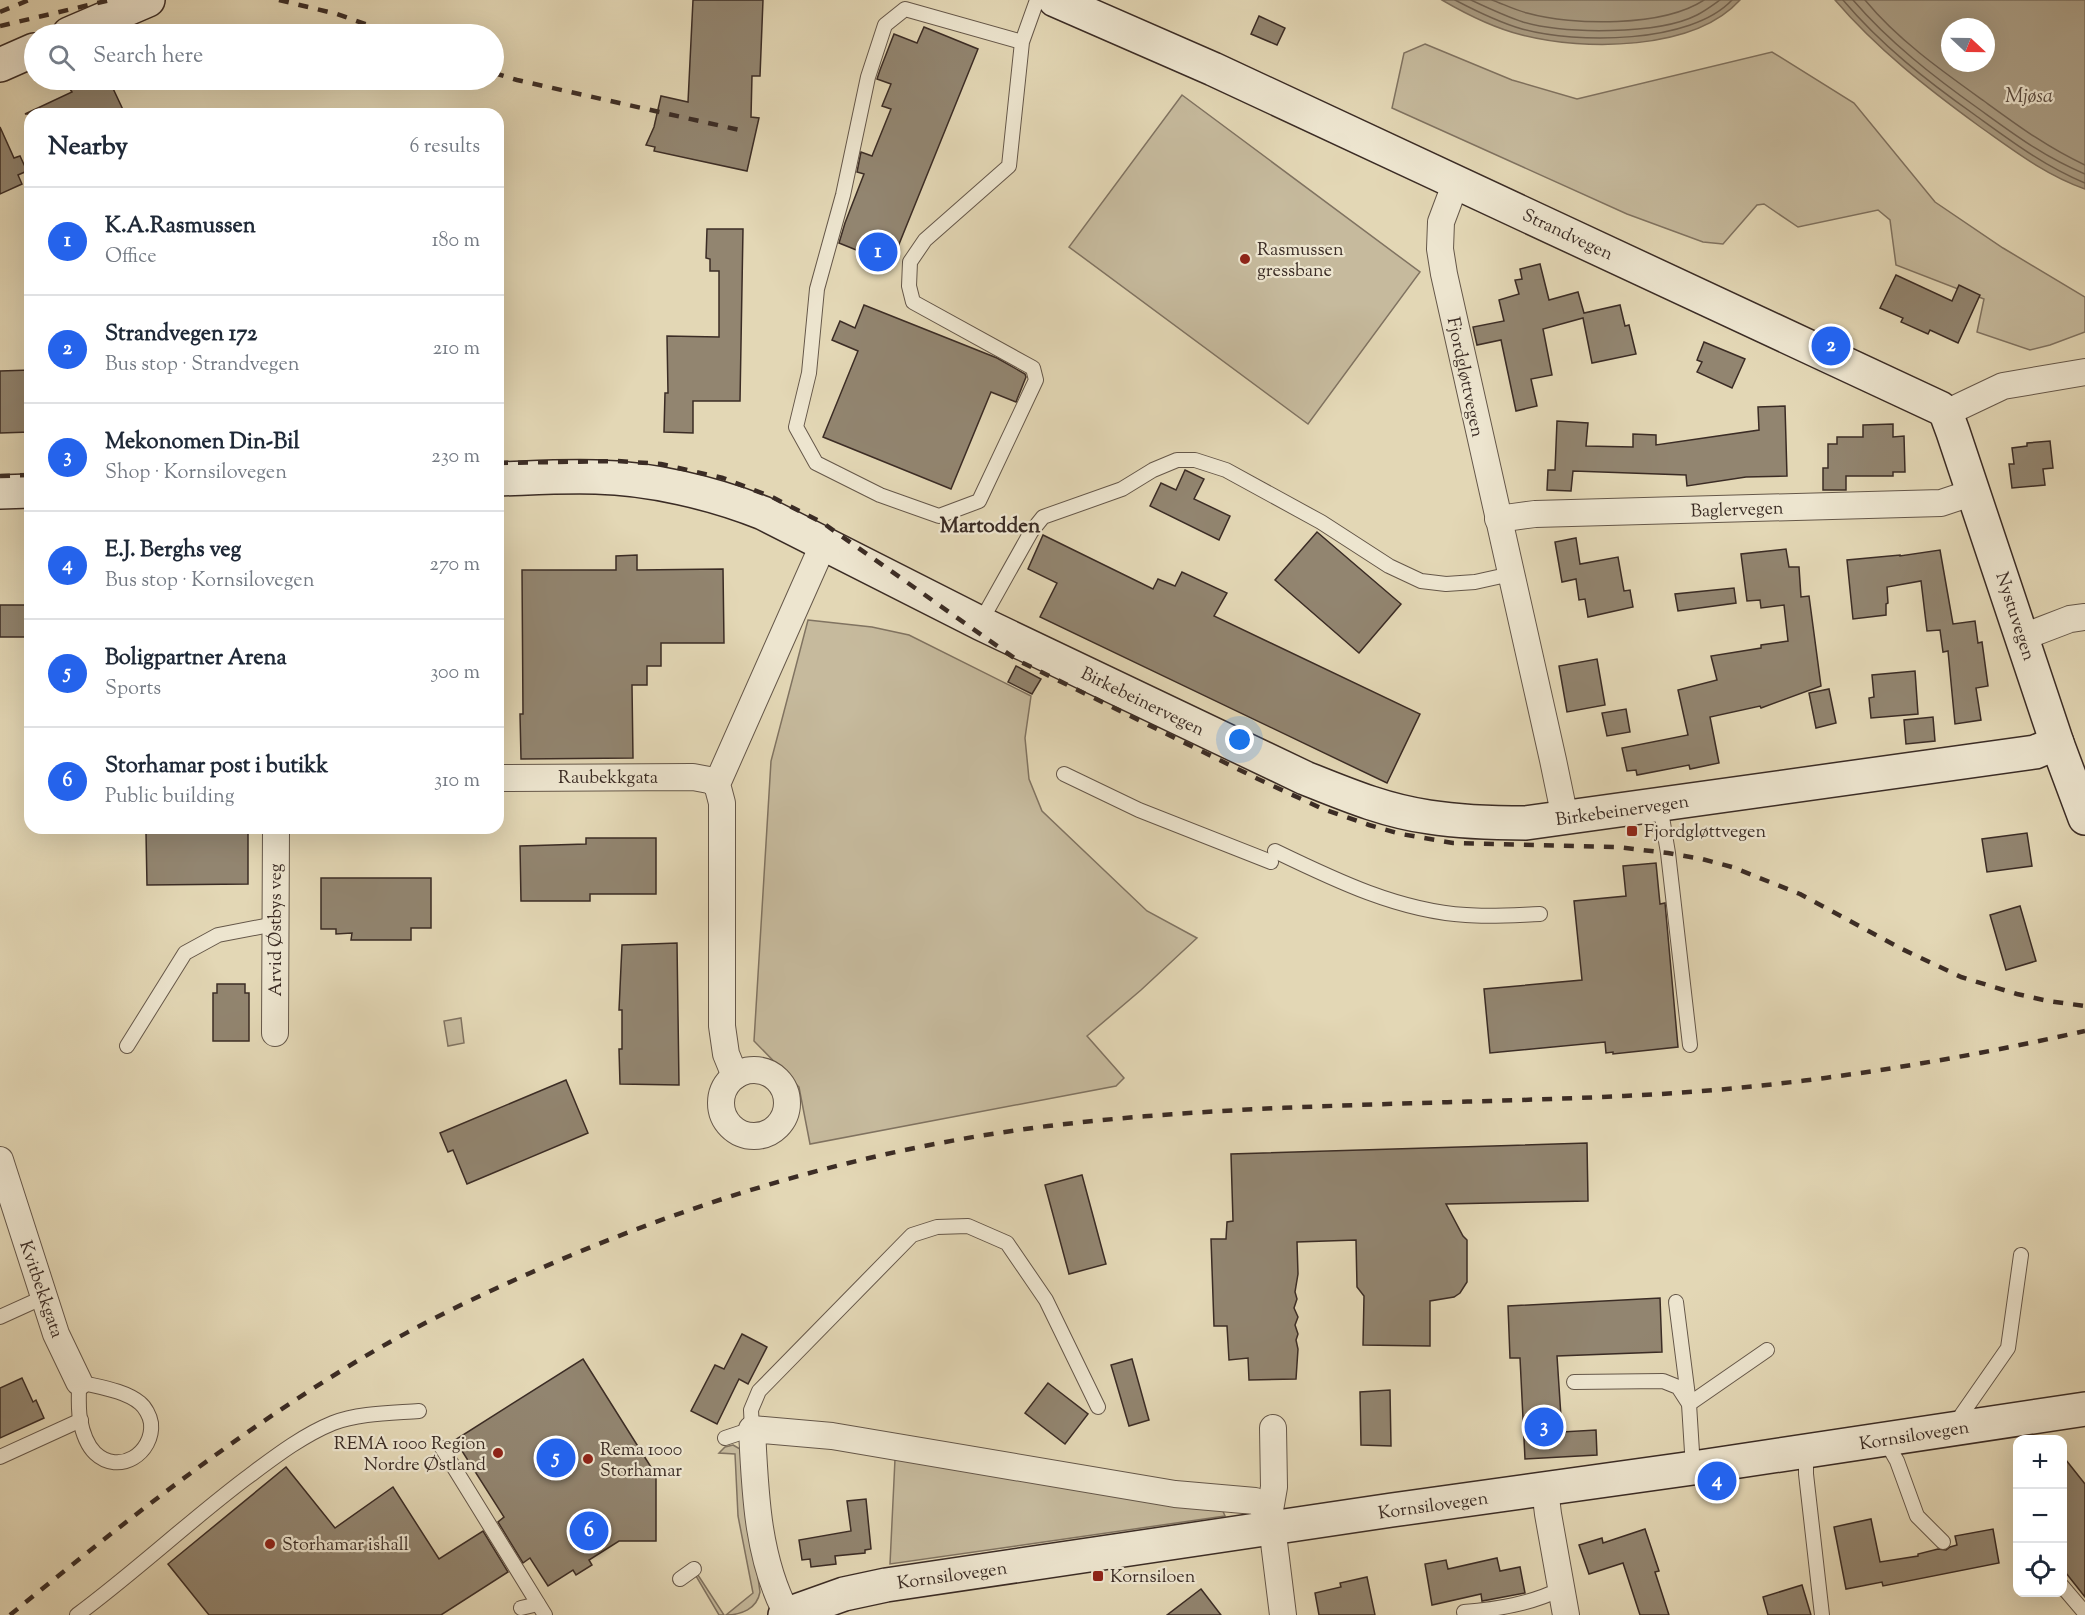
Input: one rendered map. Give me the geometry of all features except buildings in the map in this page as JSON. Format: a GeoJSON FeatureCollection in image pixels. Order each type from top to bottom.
{"type":"FeatureCollection","features":[{"type":"Feature","properties":{"kind":"main road"},"geometry":{"type":"LineString","coordinates":[[92,24],[148,0]]}},
{"type":"Feature","properties":{"kind":"main road","name":"Strandvegen"},"geometry":{"type":"LineString","coordinates":[[1055,0],[1213,69],[1929,402],[1946,413]]}},
{"type":"Feature","properties":{"kind":"main road"},"geometry":{"type":"LineString","coordinates":[[0,64],[24,54]]}},
{"type":"Feature","properties":{"kind":"main road","name":"Nystuvegen"},"geometry":{"type":"LineString","coordinates":[[1946,413],[2057,743],[2085,818]]}},
{"type":"Feature","properties":{"kind":"main road","name":"Birkebeinervegen"},"geometry":{"type":"LineString","coordinates":[[504,479],[597,477],[706,494],[737,503],[763,513],[980,623],[1294,773],[1356,799],[1427,817],[1460,821],[1526,823],[2035,752],[2057,743]]}},
{"type":"Feature","properties":{"kind":"main road"},"geometry":{"type":"LineString","coordinates":[[0,492],[24,491]]}},
{"type":"Feature","properties":{"kind":"main road","name":"Kornsilovegen"},"geometry":{"type":"LineString","coordinates":[[786,1614],[844,1594],[886,1585],[1272,1519],[1545,1489],[1960,1428],[2032,1423],[2085,1409]]}},
{"type":"Feature","properties":{"kind":"street","name":"Fjordgløttvegen"},"geometry":{"type":"LineString","coordinates":[[1456,182],[1441,222],[1440,249],[1444,274],[1564,818]]}},
{"type":"Feature","properties":{"kind":"street"},"geometry":{"type":"LineString","coordinates":[[1946,413],[2003,386],[2085,372]]}},
{"type":"Feature","properties":{"kind":"street","name":"Baglervegen"},"geometry":{"type":"LineString","coordinates":[[1498,519],[1535,514],[1941,503],[1974,492]]}},
{"type":"Feature","properties":{"kind":"street"},"geometry":{"type":"LineString","coordinates":[[735,1076],[726,1054],[722,1026],[722,803],[717,784],[823,545]]}},
{"type":"Feature","properties":{"kind":"street"},"geometry":{"type":"LineString","coordinates":[[2023,637],[2070,619],[2085,616]]}},
{"type":"Feature","properties":{"kind":"street","name":"Raubekkgata"},"geometry":{"type":"LineString","coordinates":[[504,778],[693,777],[717,784]]}},
{"type":"Feature","properties":{"kind":"street","name":"Arvid Østbys veg"},"geometry":{"type":"LineString","coordinates":[[275,1033],[276,834]]}},
{"type":"Feature","properties":{"kind":"street","name":"Kvitbekkgata"},"geometry":{"type":"LineString","coordinates":[[0,1160],[56,1334],[79,1382]]}},
{"type":"Feature","properties":{"kind":"street"},"geometry":{"type":"LineString","coordinates":[[1273,1428],[1272,1519],[1283,1615]]}},
{"type":"Feature","properties":{"kind":"street"},"geometry":{"type":"LineString","coordinates":[[786,1614],[779,1599],[760,1533],[754,1484],[752,1429],[832,1436],[1175,1494],[1255,1501],[1272,1519]]}},
{"type":"Feature","properties":{"kind":"street"},"geometry":{"type":"LineString","coordinates":[[1545,1489],[1566,1615]]}},
{"type":"Feature","properties":{"kind":"lane"},"geometry":{"type":"LineString","coordinates":[[1022,42],[905,9],[885,25],[868,77],[843,195],[818,289],[809,373],[796,427],[816,463],[880,495],[939,516],[979,501],[1036,380],[1033,368],[913,302],[909,286],[910,262],[925,240],[1009,166],[1022,42],[1037,0]]}},
{"type":"Feature","properties":{"kind":"lane"},"geometry":{"type":"LineString","coordinates":[[980,623],[1031,532],[1043,517],[1122,489],[1153,470],[1177,460],[1195,460],[1226,470],[1320,522],[1389,566],[1421,581],[1475,582],[1511,574]]}},
{"type":"Feature","properties":{"kind":"lane"},"geometry":{"type":"LineString","coordinates":[[1064,774],[1139,810],[1304,866],[1387,900],[1431,911],[1474,915],[1540,914]]}},
{"type":"Feature","properties":{"kind":"lane"},"geometry":{"type":"LineString","coordinates":[[1660,805],[1668,853],[1690,1045]]}},
{"type":"Feature","properties":{"kind":"lane"},"geometry":{"type":"LineString","coordinates":[[127,1046],[185,953],[218,935],[275,924]]}},
{"type":"Feature","properties":{"kind":"lane"},"geometry":{"type":"LineString","coordinates":[[725,1438],[752,1429],[751,1410],[759,1392],[912,1235],[937,1227],[968,1226],[1007,1243],[1046,1300],[1098,1407]]}},
{"type":"Feature","properties":{"kind":"lane"},"geometry":{"type":"LineString","coordinates":[[1960,1428],[1962,1414],[2008,1348],[2021,1255]]}},
{"type":"Feature","properties":{"kind":"lane"},"geometry":{"type":"LineString","coordinates":[[0,1317],[44,1297]]}},
{"type":"Feature","properties":{"kind":"lane"},"geometry":{"type":"LineString","coordinates":[[1676,1302],[1689,1404],[1693,1468]]}},
{"type":"Feature","properties":{"kind":"lane"},"geometry":{"type":"LineString","coordinates":[[1689,1404],[1767,1350]]}},
{"type":"Feature","properties":{"kind":"lane"},"geometry":{"type":"LineString","coordinates":[[1574,1382],[1663,1381],[1678,1387],[1689,1404]]}},
{"type":"Feature","properties":{"kind":"lane"},"geometry":{"type":"LineString","coordinates":[[79,1382],[120,1393],[142,1404],[150,1418],[152,1432],[150,1439],[139,1454],[129,1460],[116,1462],[95,1452],[81,1420],[79,1382]]}},
{"type":"Feature","properties":{"kind":"lane"},"geometry":{"type":"LineString","coordinates":[[77,1615],[111,1590],[201,1513],[263,1465],[306,1437],[335,1422],[419,1411]]}},
{"type":"Feature","properties":{"kind":"lane"},"geometry":{"type":"LineString","coordinates":[[0,1457],[81,1420]]}},
{"type":"Feature","properties":{"kind":"lane"},"geometry":{"type":"LineString","coordinates":[[1885,1440],[1898,1461],[1917,1516],[1943,1542]]}},
{"type":"Feature","properties":{"kind":"lane"},"geometry":{"type":"LineString","coordinates":[[442,1448],[541,1610]]}},
{"type":"Feature","properties":{"kind":"lane"},"geometry":{"type":"LineString","coordinates":[[1806,1451],[1806,1474],[1822,1615]]}},
{"type":"Feature","properties":{"kind":"lane"},"geometry":{"type":"LineString","coordinates":[[680,1578],[694,1569]]}},
{"type":"Feature","properties":{"kind":"lane"},"geometry":{"type":"LineString","coordinates":[[1464,1612],[1501,1609],[1522,1604],[1561,1589]]}},
{"type":"Feature","properties":{"kind":"lane"},"geometry":{"type":"LineString","coordinates":[[2067,1592],[2085,1613]]}},
{"type":"Feature","properties":{"kind":"lane"},"geometry":{"type":"LineString","coordinates":[[521,1608],[541,1610]]}},
{"type":"Feature","properties":{"kind":"shaded area"},"geometry":{"type":"Polygon","coordinates":[[[1425,44],[1512,80],[1577,99],[1772,52],[1854,103],[1935,202],[2003,248],[2085,297],[2085,332],[2030,350],[1977,332],[1984,299],[1896,265],[1890,220],[1878,210],[1798,227],[1764,204],[1757,205],[1723,244],[1703,242],[1627,214],[1392,108],[1404,53],[1425,44]]]}},
{"type":"Feature","properties":{"kind":"shaded area","name":"Rasmussen gressbane"},"geometry":{"type":"Polygon","coordinates":[[[1182,95],[1420,272],[1308,424],[1069,247],[1182,95]]]}},
{"type":"Feature","properties":{"kind":"shaded area"},"geometry":{"type":"Polygon","coordinates":[[[808,620],[872,627],[909,635],[1031,696],[1025,738],[1029,779],[1042,811],[1147,911],[1197,938],[1087,1036],[1124,1078],[1116,1086],[810,1144],[799,1087],[754,1041],[771,761],[808,620]]]}},
{"type":"Feature","properties":{"kind":"shaded area"},"geometry":{"type":"Polygon","coordinates":[[[461,1018],[464,1043],[448,1046],[444,1021],[461,1018]]]}},
{"type":"Feature","properties":{"kind":"shaded area"},"geometry":{"type":"Polygon","coordinates":[[[733,1445],[740,1449],[760,1592],[756,1603],[748,1610],[726,1615],[753,1593],[738,1516],[735,1454],[719,1453],[725,1447],[733,1445]]]}},
{"type":"Feature","properties":{"kind":"shaded area"},"geometry":{"type":"Polygon","coordinates":[[[895,1459],[1222,1509],[1225,1516],[890,1564],[895,1459]]]}},
{"type":"Feature","properties":{"kind":"shaded area"},"geometry":{"type":"Polygon","coordinates":[[[696,1572],[724,1615],[719,1615],[696,1576],[696,1572]]]}},
{"type":"Feature","properties":{"kind":"water"},"geometry":{"type":"Polygon","coordinates":[[[1442,0],[1740,0],[1720,17],[1695,29],[1667,38],[1637,43],[1606,44],[1547,40],[1522,35],[1480,20],[1442,0]]]}},
{"type":"Feature","properties":{"kind":"water","name":"Mjøsa"},"geometry":{"type":"Polygon","coordinates":[[[1835,0],[2085,0],[2085,189],[2056,177],[2017,153],[1940,97],[1868,35],[1835,0]]]}},
{"type":"Feature","properties":{"kind":"railway"},"geometry":{"type":"LineString","coordinates":[[0,12],[29,0]]}},
{"type":"Feature","properties":{"kind":"railway"},"geometry":{"type":"LineString","coordinates":[[0,26],[110,0]]}},
{"type":"Feature","properties":{"kind":"railway"},"geometry":{"type":"LineString","coordinates":[[279,0],[337,14],[365,24]]}},
{"type":"Feature","properties":{"kind":"railway"},"geometry":{"type":"LineString","coordinates":[[504,76],[744,131]]}},
{"type":"Feature","properties":{"kind":"railway"},"geometry":{"type":"LineString","coordinates":[[504,463],[618,461],[661,464],[723,478],[772,497],[823,523],[1017,660],[1258,779],[1323,809],[1369,825],[1401,834],[1453,843],[1617,847],[1702,859],[1732,867],[1800,894],[1902,949],[1961,977],[2017,994],[2085,1006]]}},
{"type":"Feature","properties":{"kind":"railway"},"geometry":{"type":"LineString","coordinates":[[0,476],[24,475]]}},
{"type":"Feature","properties":{"kind":"railway"},"geometry":{"type":"LineString","coordinates":[[10,1615],[175,1484],[218,1453],[304,1394],[395,1339],[489,1292],[598,1244],[661,1220],[787,1179],[916,1148],[1048,1126],[1120,1118],[1264,1109],[1624,1096],[1740,1088],[1914,1065],[2085,1031]]}},
{"type":"Feature","properties":{"kind":"place","name":"K.A.Rasmussen"},"geometry":{"type":"Point","coordinates":[878,252]}},
{"type":"Feature","properties":{"kind":"place","name":"Rasmussen gressbane"},"geometry":{"type":"Point","coordinates":[1245,259]}},
{"type":"Feature","properties":{"kind":"place","name":"Strandvegen 172"},"geometry":{"type":"Point","coordinates":[1831,346]}},
{"type":"Feature","properties":{"kind":"place","name":"Fjordgløttvegen"},"geometry":{"type":"Point","coordinates":[1632,831]}},
{"type":"Feature","properties":{"kind":"place","name":"Mekonomen Din-Bil"},"geometry":{"type":"Point","coordinates":[1544,1427]}},
{"type":"Feature","properties":{"kind":"place","name":"REMA 1000 Region Nordre Østland"},"geometry":{"type":"Point","coordinates":[498,1453]}},
{"type":"Feature","properties":{"kind":"place","name":"Boligpartner Arena"},"geometry":{"type":"Point","coordinates":[556,1458]}},
{"type":"Feature","properties":{"kind":"place","name":"Rema 1000 Storhamar"},"geometry":{"type":"Point","coordinates":[588,1459]}},
{"type":"Feature","properties":{"kind":"place","name":"E.J. Berghs veg"},"geometry":{"type":"Point","coordinates":[1717,1481]}},
{"type":"Feature","properties":{"kind":"place","name":"Storhamar post i butikk"},"geometry":{"type":"Point","coordinates":[589,1531]}},
{"type":"Feature","properties":{"kind":"place","name":"Storhamar ishall"},"geometry":{"type":"Point","coordinates":[270,1544]}},
{"type":"Feature","properties":{"kind":"place","name":"Kornsiloen"},"geometry":{"type":"Point","coordinates":[1098,1576]}},
{"type":"Feature","properties":{"kind":"district","name":"Martodden"},"geometry":{"type":"Point","coordinates":[990,525]}}]}
